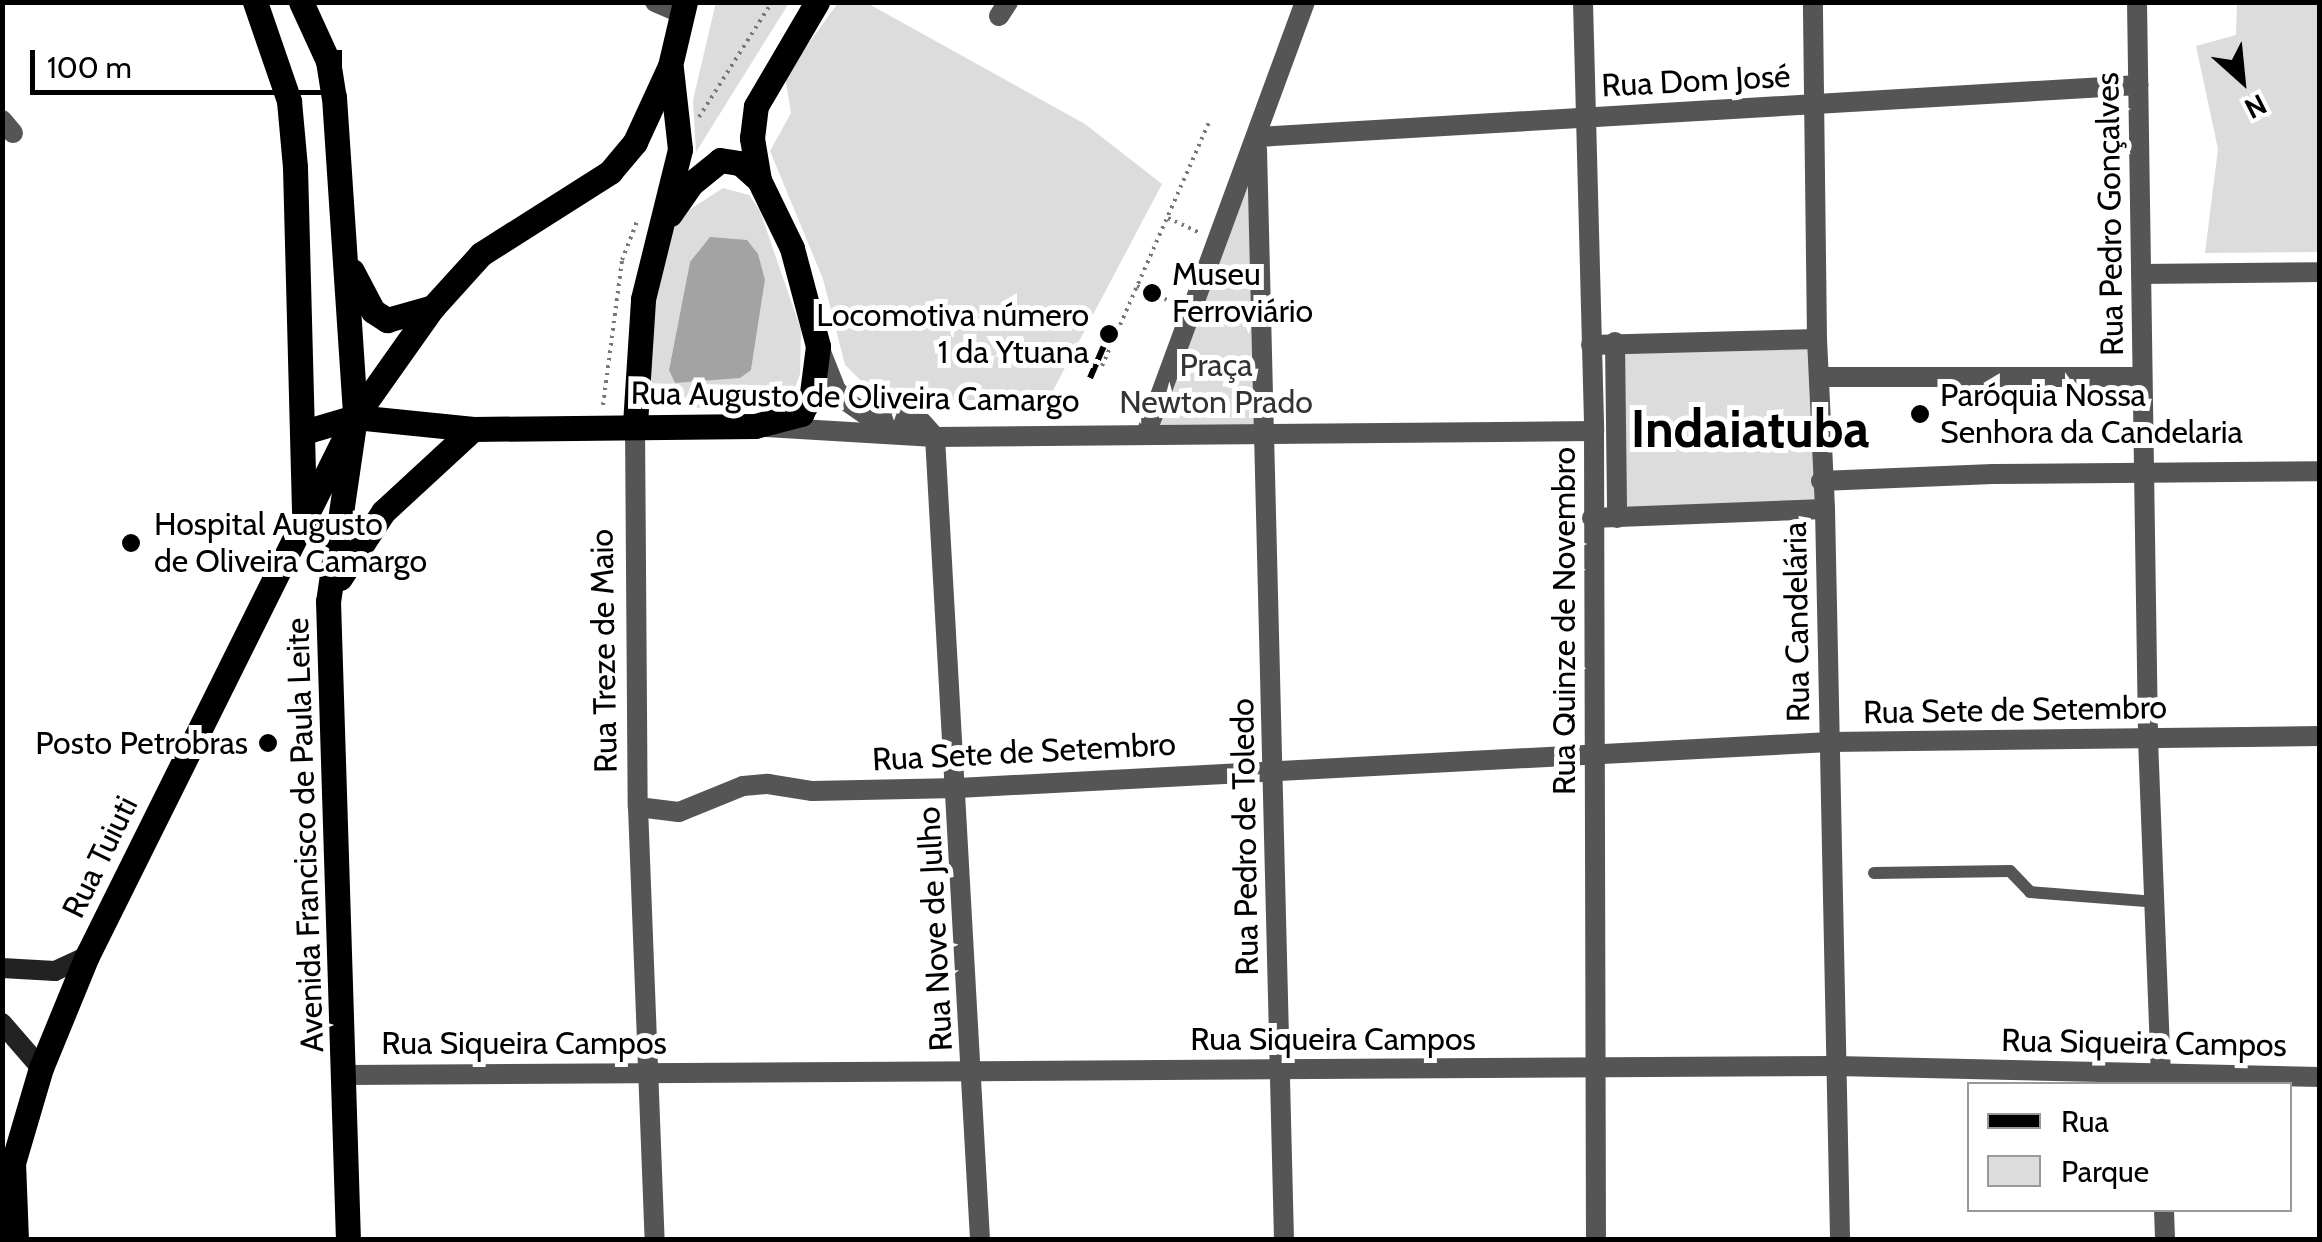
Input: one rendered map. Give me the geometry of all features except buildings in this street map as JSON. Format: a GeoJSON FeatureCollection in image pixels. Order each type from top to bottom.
{"type":"FeatureCollection","features":[{"type":"Feature","properties":{"kind":"main road"},"geometry":{"type":"LineString","coordinates":[[255,2],[289,101],[304,432],[304,521]]}},
{"type":"Feature","properties":{"kind":"main road","name":"Avenida Francisco de Paula Leite"},"geometry":{"type":"LineString","coordinates":[[300,2],[328,61],[348,265],[355,418],[328,601],[348,1075],[348,1240]]}},
{"type":"Feature","properties":{"kind":"main road"},"geometry":{"type":"LineString","coordinates":[[756,426],[802,414],[812,393],[818,346],[792,248],[759,180],[752,138],[756,106],[817,2]]}},
{"type":"Feature","properties":{"kind":"main road"},"geometry":{"type":"LineString","coordinates":[[670,66],[688,6]]}},
{"type":"Feature","properties":{"kind":"main road","name":"Rua Treze de Maio"},"geometry":{"type":"LineString","coordinates":[[635,424],[643,300],[680,149],[670,66]]}},
{"type":"Feature","properties":{"kind":"main road","name":"Rua Tuiuti"},"geometry":{"type":"LineString","coordinates":[[16,1240],[13,1163],[41,1068],[87,956],[355,418],[432,307],[481,254],[610,172],[636,142],[670,66]]}},
{"type":"Feature","properties":{"kind":"main road"},"geometry":{"type":"LineString","coordinates":[[660,229],[692,183],[720,160],[740,162],[759,180]]}},
{"type":"Feature","properties":{"kind":"main road"},"geometry":{"type":"LineString","coordinates":[[348,265],[373,311],[387,320],[432,307]]}},
{"type":"Feature","properties":{"kind":"main road"},"geometry":{"type":"LineString","coordinates":[[304,432],[355,418]]}},
{"type":"Feature","properties":{"kind":"main road","name":"Rua Augusto de Oliveira Camargo"},"geometry":{"type":"LineString","coordinates":[[355,418],[473,428],[756,426]]}},
{"type":"Feature","properties":{"kind":"main road"},"geometry":{"type":"LineString","coordinates":[[328,601],[384,512],[473,428]]}},
{"type":"Feature","properties":{"kind":"main road"},"geometry":{"type":"LineString","coordinates":[[2,968],[55,971],[87,956]]}},
{"type":"Feature","properties":{"kind":"main road"},"geometry":{"type":"LineString","coordinates":[[2,1023],[41,1068]]}},
{"type":"Feature","properties":{"kind":"street"},"geometry":{"type":"LineString","coordinates":[[656,2],[688,6]]}},
{"type":"Feature","properties":{"kind":"street"},"geometry":{"type":"LineString","coordinates":[[1146,434],[1306,2]]}},
{"type":"Feature","properties":{"kind":"street","name":"Rua Quinze de Novembro"},"geometry":{"type":"LineString","coordinates":[[1583,2],[1594,430],[1596,1240]]}},
{"type":"Feature","properties":{"kind":"street","name":"Rua Candelária"},"geometry":{"type":"LineString","coordinates":[[1813,2],[1840,1240]]}},
{"type":"Feature","properties":{"kind":"street","name":"Rua Pedro Gonçalves"},"geometry":{"type":"LineString","coordinates":[[2137,2],[2148,738],[2161,1079]]}},
{"type":"Feature","properties":{"kind":"street","name":"Rua Dom José"},"geometry":{"type":"LineString","coordinates":[[1256,137],[2138,84]]}},
{"type":"Feature","properties":{"kind":"street"},"geometry":{"type":"LineString","coordinates":[[1256,137],[1264,433]]}},
{"type":"Feature","properties":{"kind":"street"},"geometry":{"type":"LineString","coordinates":[[2141,274],[2320,272]]}},
{"type":"Feature","properties":{"kind":"street"},"geometry":{"type":"LineString","coordinates":[[1591,345],[1818,339]]}},
{"type":"Feature","properties":{"kind":"street"},"geometry":{"type":"LineString","coordinates":[[1615,342],[1617,518]]}},
{"type":"Feature","properties":{"kind":"street"},"geometry":{"type":"LineString","coordinates":[[818,346],[836,390],[848,403],[866,415],[919,419],[935,437]]}},
{"type":"Feature","properties":{"kind":"street"},"geometry":{"type":"LineString","coordinates":[[1819,377],[2142,377]]}},
{"type":"Feature","properties":{"kind":"street","name":"Rua Treze de Maio"},"geometry":{"type":"LineString","coordinates":[[635,424],[638,807],[656,1240]]}},
{"type":"Feature","properties":{"kind":"street","name":"Rua Augusto de Oliveira Camargo"},"geometry":{"type":"LineString","coordinates":[[756,426],[935,437],[1594,430]]}},
{"type":"Feature","properties":{"kind":"street","name":"Rua Pedro de Toledo"},"geometry":{"type":"LineString","coordinates":[[1264,433],[1284,1240]]}},
{"type":"Feature","properties":{"kind":"street","name":"Rua Nove de Julho"},"geometry":{"type":"LineString","coordinates":[[935,437],[958,788],[980,1240]]}},
{"type":"Feature","properties":{"kind":"street"},"geometry":{"type":"LineString","coordinates":[[1822,481],[1993,474],[2320,470]]}},
{"type":"Feature","properties":{"kind":"street"},"geometry":{"type":"LineString","coordinates":[[1592,518],[1825,509]]}},
{"type":"Feature","properties":{"kind":"street","name":"Rua Sete de Setembro"},"geometry":{"type":"LineString","coordinates":[[638,807],[679,812],[743,786],[768,784],[812,791],[958,788],[1273,768],[1830,742],[2320,736]]}},
{"type":"Feature","properties":{"kind":"street","name":"Rua Siqueira Campos"},"geometry":{"type":"LineString","coordinates":[[348,1075],[1836,1066],[2161,1079],[2320,1077]]}},
{"type":"Feature","properties":{"kind":"street"},"geometry":{"type":"LineString","coordinates":[[2164,1212],[2164,1240]]}},
{"type":"Feature","properties":{"kind":"lane"},"geometry":{"type":"LineString","coordinates":[[1874,873],[2010,871],[2030,892],[2156,902]]}},
{"type":"Feature","properties":{"kind":"path"},"geometry":{"type":"LineString","coordinates":[[1102,366],[1209,122]]}},
{"type":"Feature","properties":{"kind":"path"},"geometry":{"type":"LineString","coordinates":[[1167,218],[1218,242]]}},
{"type":"Feature","properties":{"kind":"path"},"geometry":{"type":"LineString","coordinates":[[1137,286],[1192,311]]}},
{"type":"Feature","properties":{"kind":"green space"},"geometry":{"type":"Polygon","coordinates":[[[716,2],[789,3],[696,152],[693,100],[716,2]]]}},
{"type":"Feature","properties":{"kind":"green space"},"geometry":{"type":"Polygon","coordinates":[[[838,3],[867,3],[1085,124],[1162,184],[1048,400],[881,400],[845,365],[823,279],[770,151],[791,113],[785,76],[838,3]]]}},
{"type":"Feature","properties":{"kind":"green space"},"geometry":{"type":"Polygon","coordinates":[[[2237,3],[2319,3],[2319,252],[2205,253],[2218,149],[2196,46],[2236,35],[2237,3]]]}},
{"type":"Feature","properties":{"kind":"green space","name":"Praça Newton Prado"},"geometry":{"type":"Polygon","coordinates":[[[1257,137],[1264,433],[1146,434],[1257,137]]]}},
{"type":"Feature","properties":{"kind":"green space"},"geometry":{"type":"Polygon","coordinates":[[[723,188],[749,195],[760,211],[801,330],[800,374],[789,404],[764,410],[648,406],[660,229],[723,188]],[[701,252],[690,262],[669,370],[751,370],[765,281],[701,252]]]}},
{"type":"Feature","properties":{"kind":"green space"},"geometry":{"type":"Polygon","coordinates":[[[1817,339],[1825,509],[1617,518],[1615,342],[1817,339]]]}},
{"type":"Feature","properties":{"kind":"shaded area"},"geometry":{"type":"Polygon","coordinates":[[[710,237],[747,240],[758,254],[765,280],[751,370],[740,378],[675,383],[669,370],[690,262],[710,237]]]}},
{"type":"Feature","properties":{"kind":"railway"},"geometry":{"type":"LineString","coordinates":[[1090,378],[1109,334]]}},
{"type":"Feature","properties":{"kind":"place","name":"Museu Ferroviário"},"geometry":{"type":"Point","coordinates":[1152,293]}},
{"type":"Feature","properties":{"kind":"place","name":"Locomotiva número 1 da Ytuana"},"geometry":{"type":"Point","coordinates":[1109,334]}},
{"type":"Feature","properties":{"kind":"place","name":"Paróquia Nossa Senhora da Candelaria"},"geometry":{"type":"Point","coordinates":[1920,414]}},
{"type":"Feature","properties":{"kind":"place","name":"Hospital Augusto de Oliveira Camargo"},"geometry":{"type":"Point","coordinates":[131,543]}},
{"type":"Feature","properties":{"kind":"place","name":"Posto Petrobras"},"geometry":{"type":"Point","coordinates":[268,743]}},
{"type":"Feature","properties":{"kind":"district","name":"Indaiatuba"},"geometry":{"type":"Point","coordinates":[1750,429]}}]}
